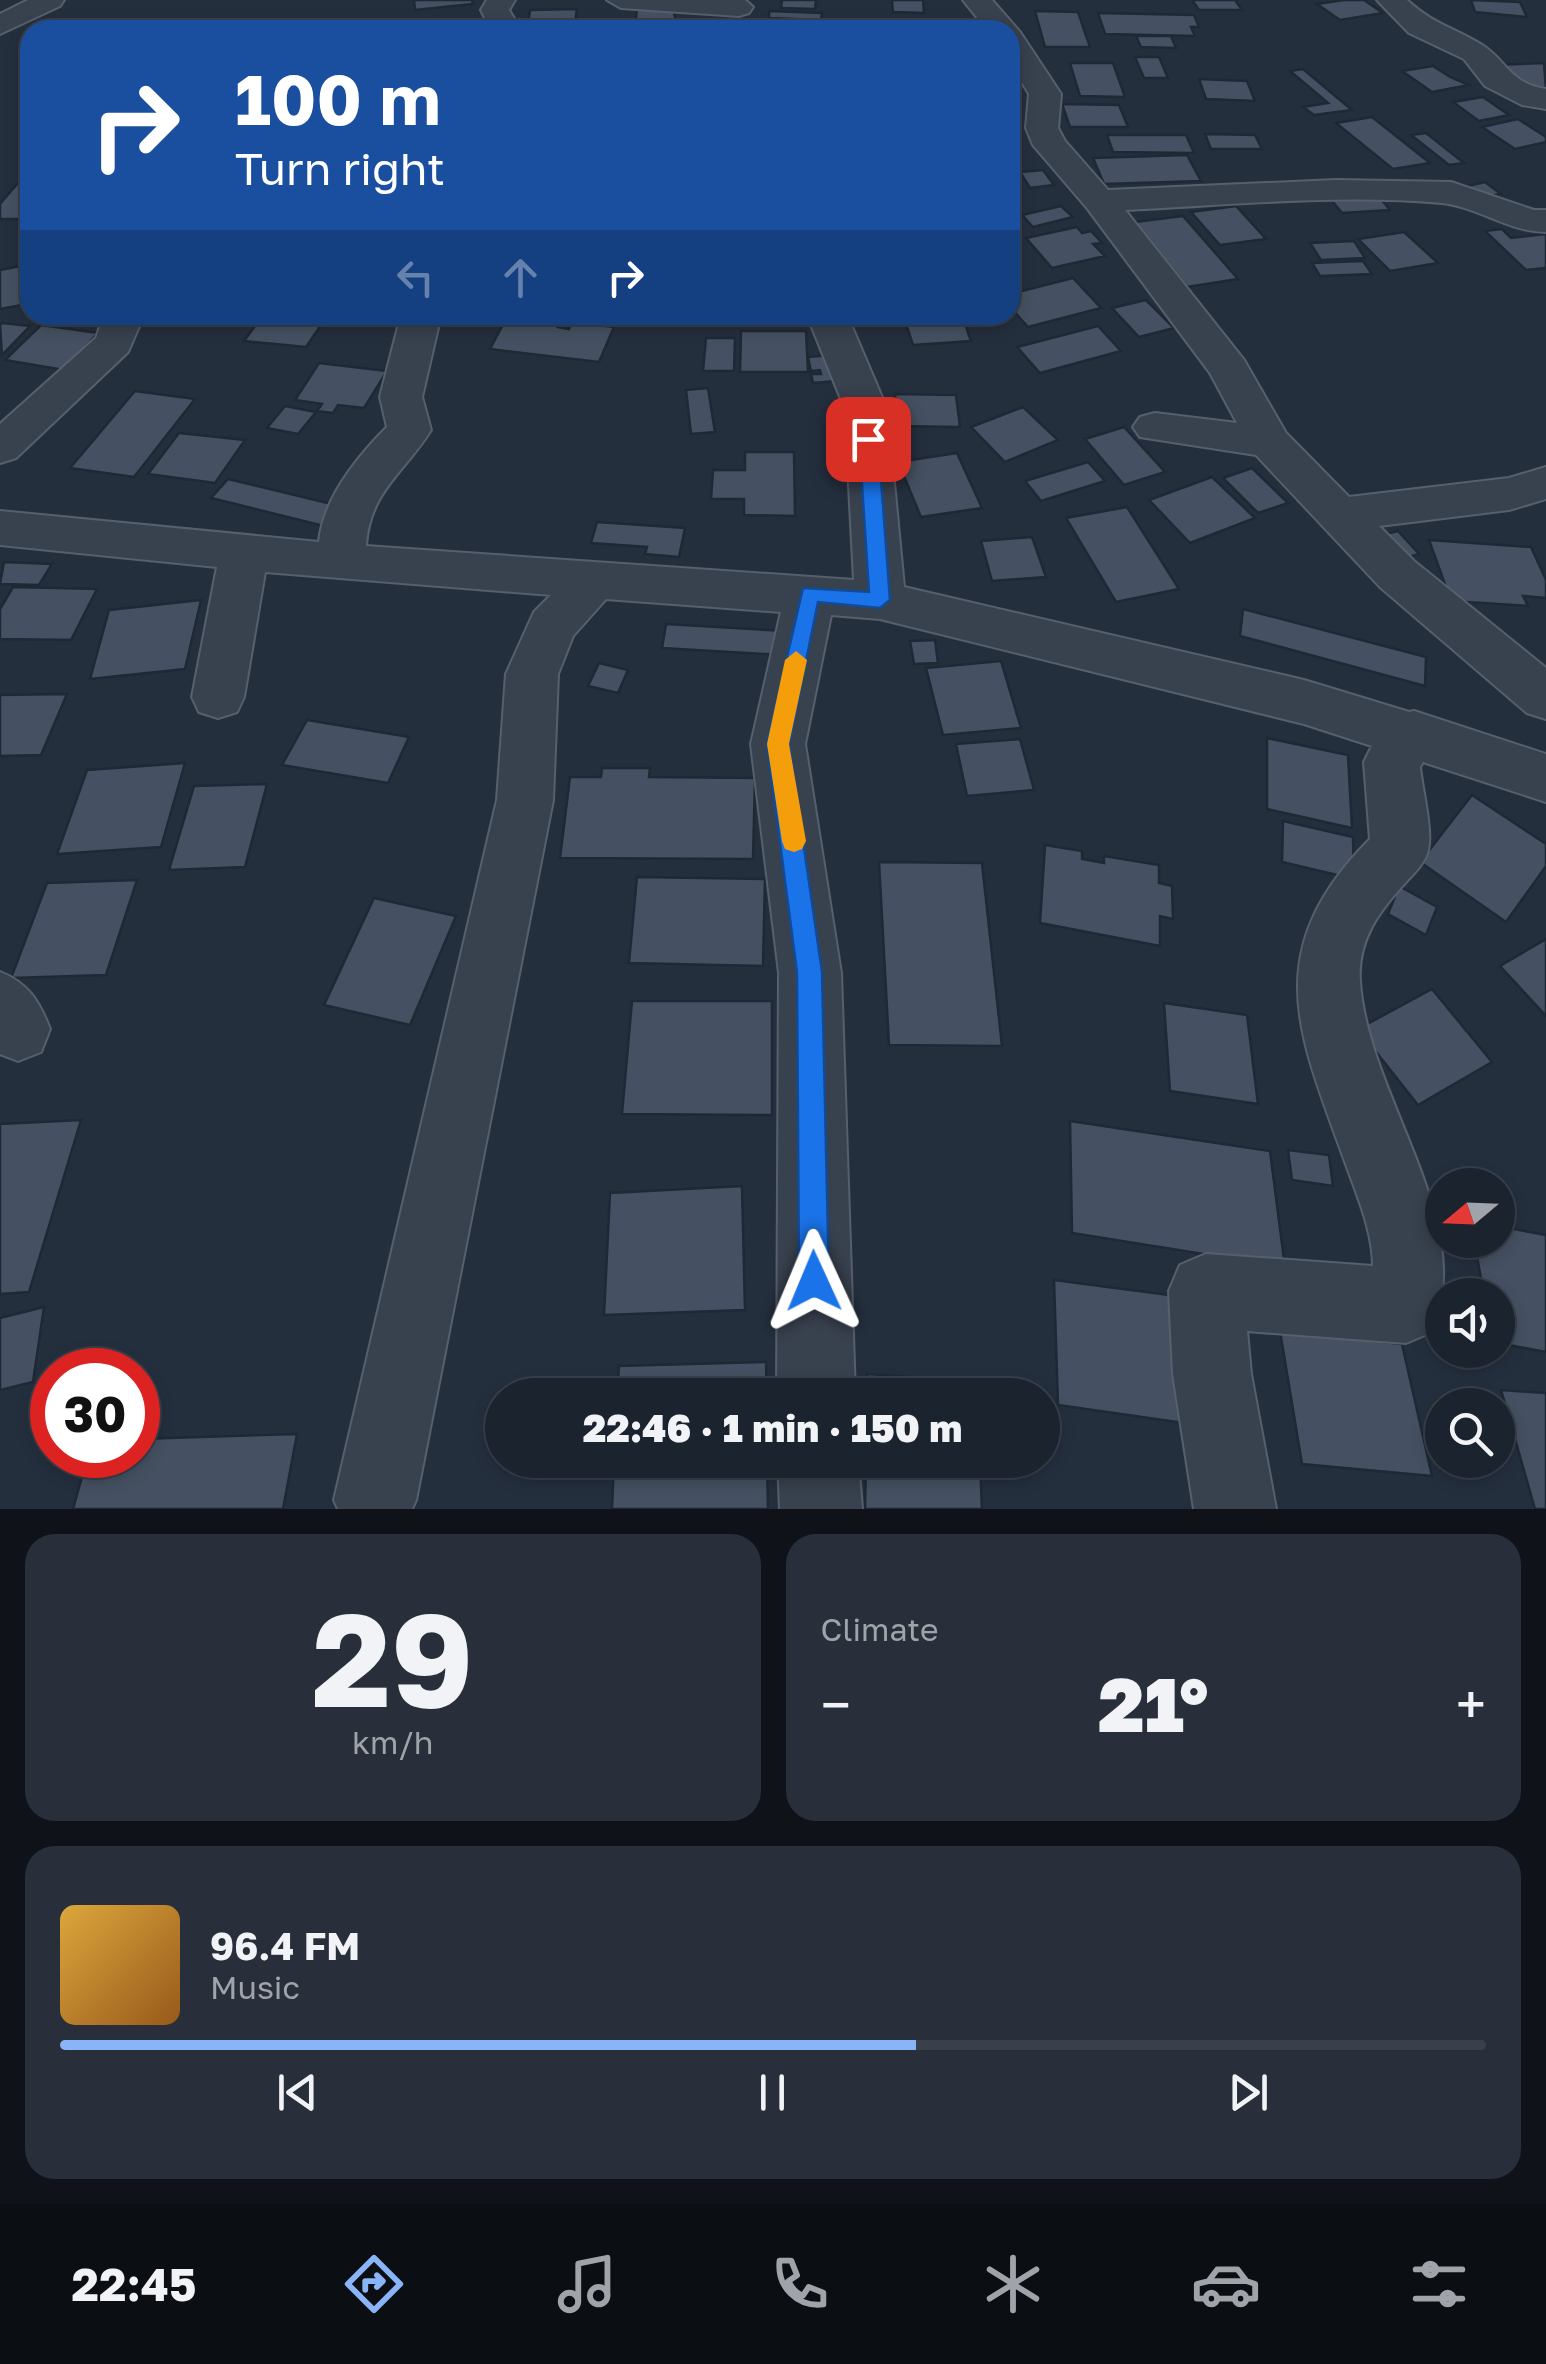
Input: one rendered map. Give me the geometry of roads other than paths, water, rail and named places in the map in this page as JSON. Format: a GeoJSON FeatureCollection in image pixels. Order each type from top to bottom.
{"type":"FeatureCollection","features":[{"type":"Feature","properties":{"kind":"street"},"geometry":{"type":"LineString","coordinates":[[0,25],[50,0]]}},
{"type":"Feature","properties":{"kind":"street"},"geometry":{"type":"LineString","coordinates":[[621,0],[741,12]]}},
{"type":"Feature","properties":{"kind":"street"},"geometry":{"type":"LineString","coordinates":[[977,0],[994,20]]}},
{"type":"Feature","properties":{"kind":"street"},"geometry":{"type":"LineString","coordinates":[[1392,0],[1419,27],[1474,54],[1496,79],[1542,104]]}},
{"type":"Feature","properties":{"kind":"street"},"geometry":{"type":"LineString","coordinates":[[1027,93],[1042,128],[1044,161],[1099,201],[1229,370],[1270,442],[1397,574],[1546,698]]}},
{"type":"Feature","properties":{"kind":"street"},"geometry":{"type":"LineString","coordinates":[[1099,201],[1336,190],[1451,193],[1530,221],[1546,220]]}},
{"type":"Feature","properties":{"kind":"street"},"geometry":{"type":"LineString","coordinates":[[0,448],[114,343],[120,325]]}},
{"type":"Feature","properties":{"kind":"street"},"geometry":{"type":"LineString","coordinates":[[341,562],[344,520],[380,460],[409,430],[400,397],[418,325]]}},
{"type":"Feature","properties":{"kind":"street"},"geometry":{"type":"LineString","coordinates":[[831,325],[866,409],[880,600]]}},
{"type":"Feature","properties":{"kind":"street"},"geometry":{"type":"LineString","coordinates":[[1156,427],[1270,442]]}},
{"type":"Feature","properties":{"kind":"street"},"geometry":{"type":"LineString","coordinates":[[1340,514],[1510,494],[1546,483]]}},
{"type":"Feature","properties":{"kind":"street"},"geometry":{"type":"LineString","coordinates":[[0,528],[341,562],[880,600],[1171,668],[1414,733],[1546,778]]}},
{"type":"Feature","properties":{"kind":"street"},"geometry":{"type":"LineString","coordinates":[[218,697],[244,552]]}},
{"type":"Feature","properties":{"kind":"street"},"geometry":{"type":"LineString","coordinates":[[374,1500],[525,800],[532,674],[552,626],[594,580]]}},
{"type":"Feature","properties":{"kind":"street"},"geometry":{"type":"LineString","coordinates":[[810,594],[778,744],[810,972],[816,1378]]}},
{"type":"Feature","properties":{"kind":"street"},"geometry":{"type":"LineString","coordinates":[[1235,1509],[1212,1374],[1206,1291],[1406,1306],[1408,1248],[1343,1052],[1326,987],[1331,946],[1366,882],[1400,848],[1392,762],[1414,733]]}},
{"type":"Feature","properties":{"kind":"street"},"geometry":{"type":"LineString","coordinates":[[819,1478],[821,1509]]}}]}
